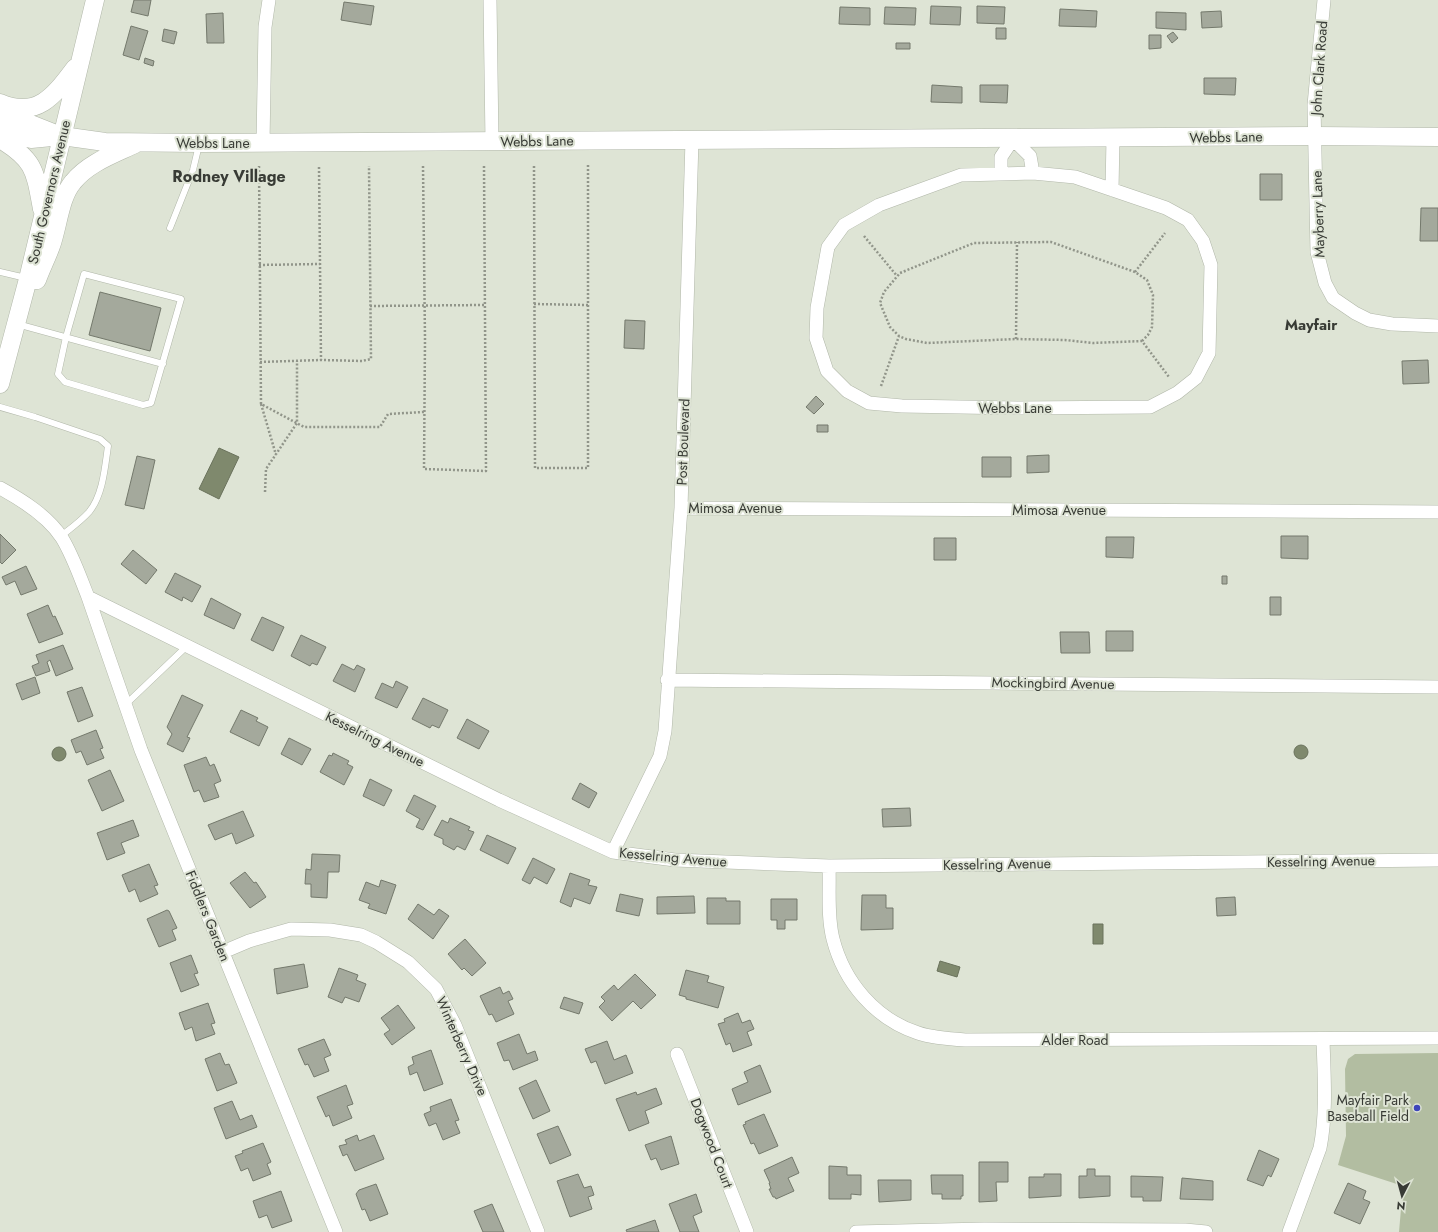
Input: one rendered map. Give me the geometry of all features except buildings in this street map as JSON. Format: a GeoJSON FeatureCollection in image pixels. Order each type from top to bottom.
{"type":"FeatureCollection","features":[{"type":"Feature","properties":{"kind":"street","name":"South Governors Avenue"},"geometry":{"type":"LineString","coordinates":[[0,384],[28,278],[95,0]]}},
{"type":"Feature","properties":{"kind":"street"},"geometry":{"type":"LineString","coordinates":[[264,143],[265,27],[269,0]]}},
{"type":"Feature","properties":{"kind":"street"},"geometry":{"type":"LineString","coordinates":[[490,0],[492,142]]}},
{"type":"Feature","properties":{"kind":"street","name":"John Clark Road"},"geometry":{"type":"LineString","coordinates":[[1315,136],[1314,104],[1324,0]]}},
{"type":"Feature","properties":{"kind":"street"},"geometry":{"type":"LineString","coordinates":[[0,103],[20,109],[40,105],[56,92],[79,63]]}},
{"type":"Feature","properties":{"kind":"street","name":"Webbs Lane"},"geometry":{"type":"LineString","coordinates":[[0,111],[62,136]]}},
{"type":"Feature","properties":{"kind":"street","name":"Webbs Lane"},"geometry":{"type":"LineString","coordinates":[[0,129],[31,139],[62,136],[105,142],[139,143],[1013,139],[1315,136],[1438,137]]}},
{"type":"Feature","properties":{"kind":"street","name":"Mayberry Lane"},"geometry":{"type":"LineString","coordinates":[[1315,136],[1317,252],[1325,283],[1333,298],[1355,313],[1369,320],[1392,324],[1438,326]]}},
{"type":"Feature","properties":{"kind":"street"},"geometry":{"type":"LineString","coordinates":[[0,138],[25,157],[36,175],[43,217]]}},
{"type":"Feature","properties":{"kind":"street"},"geometry":{"type":"LineString","coordinates":[[1112,190],[1113,138]]}},
{"type":"Feature","properties":{"kind":"street"},"geometry":{"type":"LineString","coordinates":[[1001,174],[1001,157],[1013,139],[1030,156],[1033,173]]}},
{"type":"Feature","properties":{"kind":"street","name":"Post Boulevard"},"geometry":{"type":"LineString","coordinates":[[613,852],[660,756],[665,731],[681,508],[692,140]]}},
{"type":"Feature","properties":{"kind":"street"},"geometry":{"type":"LineString","coordinates":[[15,330],[51,246],[67,191],[81,174],[102,160],[139,143]]}},
{"type":"Feature","properties":{"kind":"street","name":"Webbs Lane"},"geometry":{"type":"LineString","coordinates":[[1033,173],[1075,177],[1112,190],[1166,208],[1188,220],[1203,241],[1211,265],[1210,353],[1196,378],[1177,393],[1150,406],[1018,408],[902,406],[869,403],[847,391],[827,371],[816,338],[817,308],[828,247],[844,225],[879,205],[961,176],[1033,173]]}},
{"type":"Feature","properties":{"kind":"street"},"geometry":{"type":"LineString","coordinates":[[0,488],[32,508],[61,536],[73,557],[88,597]]}},
{"type":"Feature","properties":{"kind":"street","name":"Mimosa Avenue"},"geometry":{"type":"LineString","coordinates":[[681,508],[1438,512]]}},
{"type":"Feature","properties":{"kind":"street","name":"Kesselring Avenue"},"geometry":{"type":"LineString","coordinates":[[88,597],[499,800],[613,852],[675,860],[829,866],[1438,860]]}},
{"type":"Feature","properties":{"kind":"street","name":"Fiddlers Garden"},"geometry":{"type":"LineString","coordinates":[[88,597],[141,750],[336,1232]]}},
{"type":"Feature","properties":{"kind":"street","name":"Mockingbird Avenue"},"geometry":{"type":"LineString","coordinates":[[668,680],[1438,687]]}},
{"type":"Feature","properties":{"kind":"street","name":"Alder Road"},"geometry":{"type":"LineString","coordinates":[[829,866],[833,938],[847,975],[857,990],[885,1017],[902,1027],[919,1033],[966,1040],[1438,1038]]}},
{"type":"Feature","properties":{"kind":"street","name":"Winterberry Drive"},"geometry":{"type":"LineString","coordinates":[[223,952],[249,941],[291,929],[330,930],[361,935],[376,942],[408,962],[436,989],[455,1025],[538,1232]]}},
{"type":"Feature","properties":{"kind":"street"},"geometry":{"type":"LineString","coordinates":[[1289,1232],[1320,1148],[1324,1101],[1323,1039]]}},
{"type":"Feature","properties":{"kind":"street","name":"Dogwood Court"},"geometry":{"type":"LineString","coordinates":[[677,1054],[747,1232]]}},
{"type":"Feature","properties":{"kind":"street"},"geometry":{"type":"LineString","coordinates":[[856,1232],[991,1229],[1177,1230],[1206,1232]]}},
{"type":"Feature","properties":{"kind":"lane"},"geometry":{"type":"LineString","coordinates":[[170,228],[193,170],[199,143]]}},
{"type":"Feature","properties":{"kind":"lane"},"geometry":{"type":"LineString","coordinates":[[0,272],[28,278]]}},
{"type":"Feature","properties":{"kind":"lane"},"geometry":{"type":"LineString","coordinates":[[84,274],[181,299],[163,364],[151,402],[143,405],[65,382],[58,374],[66,337],[84,274]]}},
{"type":"Feature","properties":{"kind":"lane"},"geometry":{"type":"LineString","coordinates":[[15,330],[66,337],[163,364]]}},
{"type":"Feature","properties":{"kind":"lane"},"geometry":{"type":"LineString","coordinates":[[0,407],[100,439],[108,446],[103,477],[95,503],[89,513],[61,536]]}},
{"type":"Feature","properties":{"kind":"lane"},"geometry":{"type":"LineString","coordinates":[[125,705],[187,646]]}},
{"type":"Feature","properties":{"kind":"path"},"geometry":{"type":"LineString","coordinates":[[534,166],[535,468],[588,468],[588,165]]}},
{"type":"Feature","properties":{"kind":"path"},"geometry":{"type":"LineString","coordinates":[[258,166],[261,404],[276,455]]}},
{"type":"Feature","properties":{"kind":"path"},"geometry":{"type":"LineString","coordinates":[[260,362],[321,360],[362,361],[371,359],[369,166]]}},
{"type":"Feature","properties":{"kind":"path"},"geometry":{"type":"LineString","coordinates":[[423,166],[425,306],[424,469],[486,471],[484,166]]}},
{"type":"Feature","properties":{"kind":"path"},"geometry":{"type":"LineString","coordinates":[[319,167],[321,360]]}},
{"type":"Feature","properties":{"kind":"path"},"geometry":{"type":"LineString","coordinates":[[1135,272],[1165,233]]}},
{"type":"Feature","properties":{"kind":"path"},"geometry":{"type":"LineString","coordinates":[[864,236],[897,276]]}},
{"type":"Feature","properties":{"kind":"path"},"geometry":{"type":"LineString","coordinates":[[1016,340],[1017,242]]}},
{"type":"Feature","properties":{"kind":"path"},"geometry":{"type":"LineString","coordinates":[[1017,242],[1051,242],[1135,272],[1147,280],[1153,295],[1152,327],[1148,335],[1142,341],[1093,343],[1065,340],[1016,340],[943,343],[906,339],[899,336],[890,327],[880,303],[884,292],[897,276],[917,265],[974,243],[1017,242]]}},
{"type":"Feature","properties":{"kind":"path"},"geometry":{"type":"LineString","coordinates":[[260,264],[320,264]]}},
{"type":"Feature","properties":{"kind":"path"},"geometry":{"type":"LineString","coordinates":[[534,304],[588,304]]}},
{"type":"Feature","properties":{"kind":"path"},"geometry":{"type":"LineString","coordinates":[[370,306],[484,305]]}},
{"type":"Feature","properties":{"kind":"path"},"geometry":{"type":"LineString","coordinates":[[881,386],[899,336]]}},
{"type":"Feature","properties":{"kind":"path"},"geometry":{"type":"LineString","coordinates":[[1142,341],[1169,377]]}},
{"type":"Feature","properties":{"kind":"path"},"geometry":{"type":"LineString","coordinates":[[265,492],[266,469],[297,423],[297,361]]}},
{"type":"Feature","properties":{"kind":"path"},"geometry":{"type":"LineString","coordinates":[[261,404],[304,427],[380,427],[388,414],[424,412]]}},
{"type":"Feature","properties":{"kind":"shaded area"},"geometry":{"type":"Polygon","coordinates":[[[219,448],[239,457],[219,499],[199,489],[219,448]]]}},
{"type":"Feature","properties":{"kind":"shaded area"},"geometry":{"type":"Polygon","coordinates":[[[1298,745],[1304,745],[1308,749],[1308,755],[1304,759],[1298,759],[1294,755],[1294,749],[1298,745]]]}},
{"type":"Feature","properties":{"kind":"shaded area"},"geometry":{"type":"Polygon","coordinates":[[[56,747],[62,747],[66,751],[66,757],[62,761],[56,761],[52,757],[52,751],[56,747]]]}},
{"type":"Feature","properties":{"kind":"shaded area"},"geometry":{"type":"Polygon","coordinates":[[[1093,924],[1103,924],[1103,944],[1093,944],[1093,924]]]}},
{"type":"Feature","properties":{"kind":"shaded area"},"geometry":{"type":"Polygon","coordinates":[[[940,961],[960,967],[957,977],[937,971],[940,961]]]}},
{"type":"Feature","properties":{"kind":"shaded area"},"geometry":{"type":"Polygon","coordinates":[[[1438,1053],[1438,1232],[1399,1232],[1403,1186],[1338,1165],[1346,1136],[1345,1069],[1348,1059],[1355,1054],[1438,1053]]]}},
{"type":"Feature","properties":{"kind":"place","name":"Mayfair Park Baseball Field"},"geometry":{"type":"Point","coordinates":[1417,1108]}},
{"type":"Feature","properties":{"kind":"district","name":"Rodney Village"},"geometry":{"type":"Point","coordinates":[229,176]}},
{"type":"Feature","properties":{"kind":"district","name":"Mayfair"},"geometry":{"type":"Point","coordinates":[1311,325]}}]}
